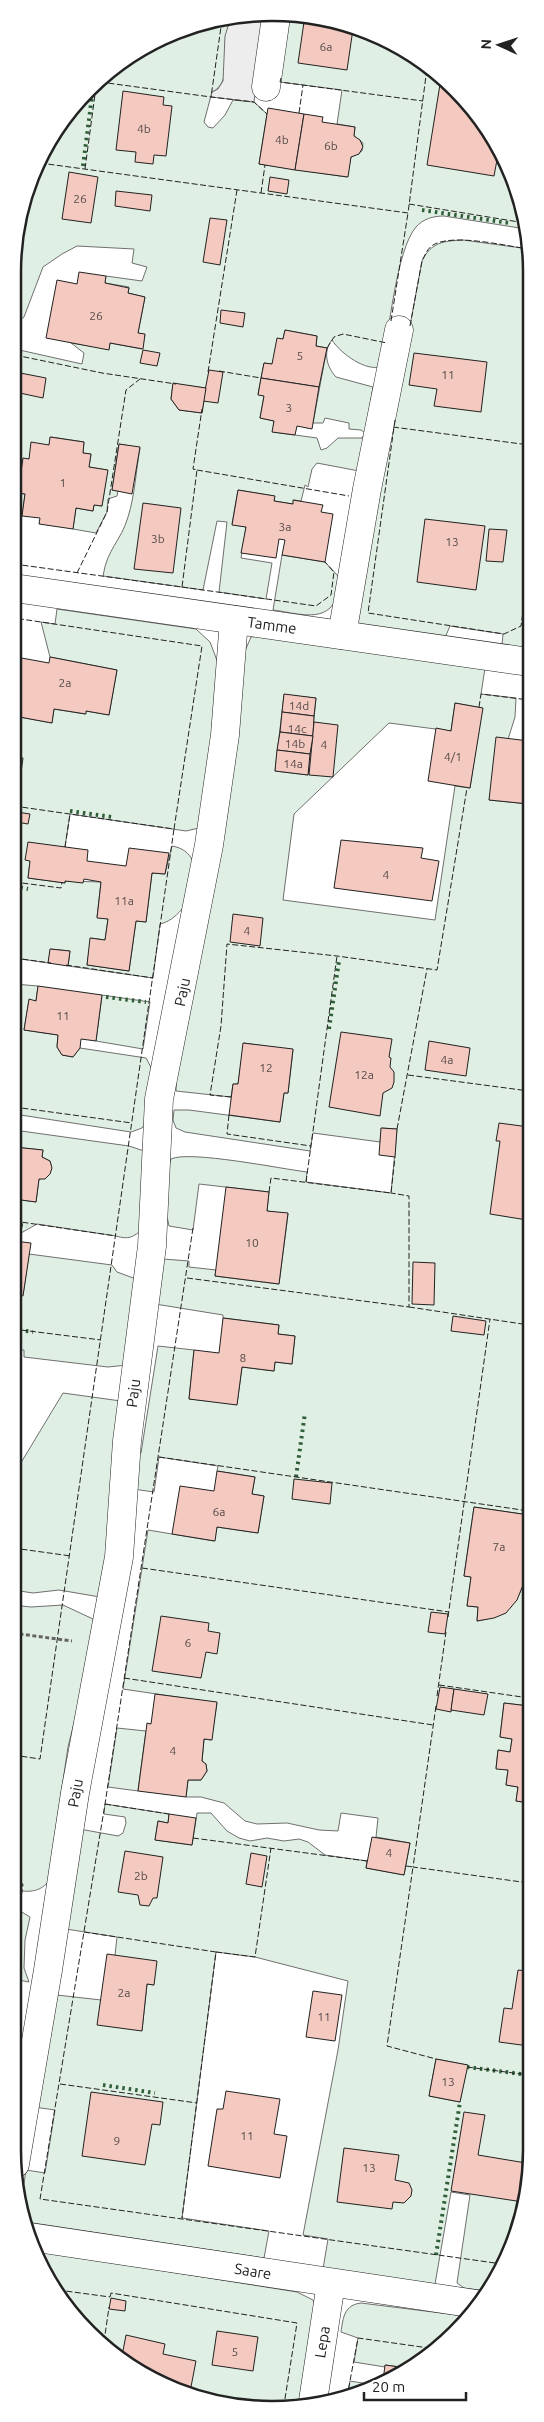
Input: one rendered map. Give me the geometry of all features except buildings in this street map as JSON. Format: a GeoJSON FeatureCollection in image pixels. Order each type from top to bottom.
{"type":"FeatureCollection","features":[{"type":"Feature","properties":{"kind":"street"},"geometry":{"type":"LineString","coordinates":[[266,87],[275,21]]}},
{"type":"Feature","properties":{"kind":"street"},"geometry":{"type":"LineString","coordinates":[[342,635],[367,489],[399,330]]}},
{"type":"Feature","properties":{"kind":"street","name":"Tamme"},"geometry":{"type":"LineString","coordinates":[[21,589],[523,661]]}},
{"type":"Feature","properties":{"kind":"street","name":"Paju"},"geometry":{"type":"LineString","coordinates":[[21,2129],[75,1793],[119,1557],[127,1441],[152,1246],[159,1099],[187,966],[209,846],[226,735],[234,620]]}},
{"type":"Feature","properties":{"kind":"street","name":"Saare"},"geometry":{"type":"LineString","coordinates":[[37,2238],[471,2303]]}},
{"type":"Feature","properties":{"kind":"street","name":"Lepa"},"geometry":{"type":"LineString","coordinates":[[315,2397],[331,2283]]}},
{"type":"Feature","properties":{"kind":"path"},"geometry":{"type":"LineString","coordinates":[[21,1634],[58,1639]]}},
{"type":"Feature","properties":{"kind":"green space"},"geometry":{"type":"Polygon","coordinates":[[[285,22],[305,23],[337,30],[368,40],[397,55],[437,83],[471,119],[489,147],[504,176],[519,228],[444,216],[425,220],[416,227],[409,238],[403,254],[394,293],[382,366],[369,367],[347,356],[332,340],[329,344],[327,349],[328,363],[336,377],[373,387],[359,471],[317,463],[312,469],[308,487],[305,485],[301,501],[294,500],[293,504],[274,501],[274,496],[238,490],[232,524],[246,527],[241,558],[272,563],[266,599],[219,592],[227,522],[217,521],[203,590],[103,576],[108,559],[128,517],[140,448],[119,444],[112,490],[118,491],[117,496],[108,499],[107,512],[96,533],[73,529],[76,508],[93,511],[94,505],[102,506],[107,470],[89,467],[91,454],[83,453],[84,442],[51,437],[49,445],[29,459],[23,459],[21,473],[21,350],[82,364],[84,353],[71,343],[109,349],[110,343],[142,349],[145,335],[138,333],[145,297],[128,293],[129,287],[105,283],[106,276],[142,281],[147,267],[132,263],[134,249],[77,246],[43,267],[24,317],[21,319],[23,239],[30,207],[40,176],[55,147],[73,119],[119,73],[147,55],[176,40],[229,25],[225,42],[224,75],[218,88],[212,92],[204,122],[208,127],[213,128],[225,115],[233,100],[254,102],[267,114],[259,164],[347,177],[351,157],[362,151],[363,143],[354,136],[355,127],[337,124],[342,90],[280,82],[285,22]],[[285,330],[272,364],[264,363],[258,394],[264,396],[260,418],[274,421],[273,432],[317,438],[321,450],[327,448],[338,438],[362,438],[365,433],[361,430],[349,429],[349,423],[325,418],[323,423],[313,423],[327,348],[316,346],[317,336],[285,330]],[[173,384],[171,399],[179,410],[202,413],[206,388],[173,384]]]}},
{"type":"Feature","properties":{"kind":"green space"},"geometry":{"type":"Polygon","coordinates":[[[463,240],[522,248],[523,648],[502,645],[503,634],[450,626],[444,640],[358,625],[355,622],[422,261],[434,246],[450,241],[463,240]]]}},
{"type":"Feature","properties":{"kind":"green space"},"geometry":{"type":"Polygon","coordinates":[[[21,493],[25,494],[21,516],[21,493]]]}},
{"type":"Feature","properties":{"kind":"green space"},"geometry":{"type":"Polygon","coordinates":[[[282,555],[325,562],[339,577],[336,599],[330,608],[323,612],[307,615],[273,610],[282,555]]]}},
{"type":"Feature","properties":{"kind":"green space"},"geometry":{"type":"Polygon","coordinates":[[[57,609],[196,629],[210,642],[218,663],[217,706],[199,828],[186,831],[70,814],[65,847],[30,861],[28,878],[65,883],[65,881],[101,882],[97,917],[108,919],[105,940],[91,938],[87,965],[129,971],[136,921],[146,922],[152,873],[165,874],[172,846],[185,851],[192,860],[195,872],[194,885],[189,898],[181,910],[171,919],[160,924],[153,978],[68,966],[70,951],[51,949],[48,963],[21,959],[21,717],[52,723],[54,709],[85,714],[86,711],[109,715],[117,670],[50,657],[41,622],[55,624],[57,609]]]}},
{"type":"Feature","properties":{"kind":"green space"},"geometry":{"type":"Polygon","coordinates":[[[259,636],[485,668],[481,694],[516,698],[515,717],[489,800],[523,803],[523,1514],[474,1507],[464,1576],[471,1577],[467,1606],[478,1607],[477,1621],[493,1617],[506,1610],[516,1600],[523,1585],[523,1705],[504,1703],[500,1737],[512,1739],[510,1752],[498,1750],[496,1768],[508,1770],[506,1785],[518,1787],[516,1801],[523,1802],[523,2150],[521,2183],[514,2215],[504,2246],[479,2290],[464,2288],[457,2283],[470,2195],[451,2192],[435,2284],[323,2269],[328,2239],[303,2235],[338,2050],[348,1981],[255,1957],[216,1952],[182,2218],[269,2231],[264,2258],[33,2223],[24,2186],[26,2170],[45,2173],[55,2110],[34,2107],[57,1995],[101,2000],[142,2030],[147,1984],[154,1985],[115,1955],[117,1937],[66,1929],[79,1831],[85,1830],[118,1836],[123,1833],[126,1823],[125,1817],[104,1814],[105,1804],[169,1814],[168,1823],[158,1821],[155,1840],[192,1845],[197,1813],[211,1813],[227,1831],[239,1838],[250,1841],[267,1838],[284,1841],[299,1839],[308,1842],[325,1855],[367,1861],[366,1868],[404,1875],[410,1843],[376,1837],[378,1818],[341,1813],[338,1831],[319,1830],[287,1823],[257,1824],[245,1821],[224,1803],[201,1797],[186,1797],[188,1780],[201,1780],[207,1771],[206,1764],[202,1761],[204,1739],[211,1740],[217,1703],[123,1689],[148,1530],[214,1541],[217,1527],[258,1533],[264,1496],[252,1494],[255,1477],[217,1471],[218,1466],[159,1457],[154,1492],[133,1489],[136,1452],[141,1453],[158,1346],[194,1350],[189,1399],[237,1404],[242,1367],[274,1371],[275,1362],[292,1364],[295,1336],[278,1334],[279,1325],[223,1318],[223,1315],[155,1304],[163,1259],[189,1261],[189,1267],[216,1270],[215,1276],[279,1284],[288,1214],[267,1211],[269,1192],[199,1184],[193,1230],[169,1226],[165,1192],[171,1159],[181,1157],[215,1158],[258,1164],[307,1172],[306,1182],[391,1193],[397,1129],[382,1128],[380,1142],[313,1133],[310,1151],[185,1132],[176,1128],[173,1120],[174,1110],[189,1110],[280,1122],[284,1093],[288,1093],[293,1050],[244,1043],[238,1084],[233,1084],[231,1097],[176,1091],[177,1061],[244,653],[251,637],[259,636]],[[284,695],[275,771],[308,775],[316,698],[284,695]],[[455,703],[451,731],[389,723],[294,814],[283,900],[435,920],[455,786],[470,788],[482,708],[455,703]],[[436,2059],[429,2096],[460,2102],[467,2065],[436,2059]]]}},
{"type":"Feature","properties":{"kind":"green space"},"geometry":{"type":"Polygon","coordinates":[[[21,985],[38,986],[36,1001],[29,1000],[24,1030],[58,1035],[57,1047],[62,1055],[73,1057],[80,1048],[146,1058],[153,1071],[146,1122],[142,1128],[131,1132],[21,1115],[21,985]]]}},
{"type":"Feature","properties":{"kind":"green space"},"geometry":{"type":"Polygon","coordinates":[[[102,995],[150,1002],[143,1049],[96,1041],[102,995]]]}},
{"type":"Feature","properties":{"kind":"green space"},"geometry":{"type":"Polygon","coordinates":[[[21,1131],[129,1146],[144,1151],[143,1229],[133,1236],[124,1238],[37,1224],[21,1233],[21,1200],[36,1202],[39,1179],[48,1176],[50,1173],[50,1161],[42,1157],[43,1150],[21,1148],[21,1131]]]}},
{"type":"Feature","properties":{"kind":"green space"},"geometry":{"type":"Polygon","coordinates":[[[29,1254],[112,1265],[117,1272],[136,1279],[127,1365],[108,1367],[24,1357],[24,1350],[21,1350],[21,1295],[23,1295],[29,1254]]]}},
{"type":"Feature","properties":{"kind":"green space"},"geometry":{"type":"Polygon","coordinates":[[[63,1393],[121,1401],[110,1569],[100,1597],[59,1590],[33,1593],[21,1591],[21,1463],[63,1393]]]}},
{"type":"Feature","properties":{"kind":"green space"},"geometry":{"type":"Polygon","coordinates":[[[63,1605],[93,1619],[98,1626],[68,1747],[48,1882],[37,1890],[21,1891],[21,1606],[63,1605]]]}},
{"type":"Feature","properties":{"kind":"green space"},"geometry":{"type":"Polygon","coordinates":[[[117,1728],[146,1731],[138,1791],[108,1787],[117,1728]]]}},
{"type":"Feature","properties":{"kind":"green space"},"geometry":{"type":"Polygon","coordinates":[[[21,1912],[30,1917],[25,1940],[24,1968],[29,1982],[21,1980],[21,1912]]]}},
{"type":"Feature","properties":{"kind":"green space"},"geometry":{"type":"Polygon","coordinates":[[[43,2252],[297,2292],[313,2300],[316,2306],[305,2399],[272,2401],[223,2396],[176,2382],[147,2367],[119,2349],[73,2303],[43,2252]]]}},
{"type":"Feature","properties":{"kind":"green space"},"geometry":{"type":"Polygon","coordinates":[[[361,2303],[461,2315],[425,2349],[398,2367],[386,2365],[385,2367],[354,2362],[358,2338],[341,2332],[345,2313],[355,2304],[361,2303]]]}},
{"type":"Feature","properties":{"kind":"green space"},"geometry":{"type":"Polygon","coordinates":[[[350,2381],[364,2383],[353,2387],[349,2388],[350,2381]]]}},
{"type":"Feature","properties":{"kind":"shaded area"},"geometry":{"type":"Polygon","coordinates":[[[264,21],[254,102],[211,97],[212,92],[218,89],[223,81],[225,36],[228,25],[264,21]]]}},
{"type":"Feature","properties":{"kind":"hedge"},"geometry":{"type":"LineString","coordinates":[[83,166],[92,98]]}},
{"type":"Feature","properties":{"kind":"hedge"},"geometry":{"type":"LineString","coordinates":[[422,210],[509,223]]}},
{"type":"Feature","properties":{"kind":"hedge"},"geometry":{"type":"LineString","coordinates":[[70,811],[112,817]]}},
{"type":"Feature","properties":{"kind":"hedge"},"geometry":{"type":"LineString","coordinates":[[21,888],[28,889]]}},
{"type":"Feature","properties":{"kind":"hedge"},"geometry":{"type":"LineString","coordinates":[[329,1029],[339,961]]}},
{"type":"Feature","properties":{"kind":"hedge"},"geometry":{"type":"LineString","coordinates":[[106,997],[146,1002]]}},
{"type":"Feature","properties":{"kind":"hedge"},"geometry":{"type":"LineString","coordinates":[[21,1225],[27,1226]]}},
{"type":"Feature","properties":{"kind":"hedge"},"geometry":{"type":"LineString","coordinates":[[21,1330],[33,1332]]}},
{"type":"Feature","properties":{"kind":"hedge"},"geometry":{"type":"LineString","coordinates":[[296,1477],[305,1413]]}},
{"type":"Feature","properties":{"kind":"hedge"},"geometry":{"type":"LineString","coordinates":[[467,2067],[523,2074]]}},
{"type":"Feature","properties":{"kind":"hedge"},"geometry":{"type":"LineString","coordinates":[[103,2085],[155,2093]]}},
{"type":"Feature","properties":{"kind":"hedge"},"geometry":{"type":"LineString","coordinates":[[436,2255],[460,2102]]}},
{"type":"Feature","properties":{"kind":"fence"},"geometry":{"type":"LineString","coordinates":[[221,26],[211,97],[254,102],[267,114]]}},
{"type":"Feature","properties":{"kind":"fence"},"geometry":{"type":"LineString","coordinates":[[46,164],[408,213],[426,74]]}},
{"type":"Feature","properties":{"kind":"fence"},"geometry":{"type":"LineString","coordinates":[[281,78],[280,82],[423,101]]}},
{"type":"Feature","properties":{"kind":"fence"},"geometry":{"type":"LineString","coordinates":[[107,83],[211,97]]}},
{"type":"Feature","properties":{"kind":"fence"},"geometry":{"type":"LineString","coordinates":[[299,113],[303,85]]}},
{"type":"Feature","properties":{"kind":"fence"},"geometry":{"type":"LineString","coordinates":[[85,169],[95,95]]}},
{"type":"Feature","properties":{"kind":"fence"},"geometry":{"type":"LineString","coordinates":[[261,193],[265,165]]}},
{"type":"Feature","properties":{"kind":"fence"},"geometry":{"type":"LineString","coordinates":[[208,372],[237,190]]}},
{"type":"Feature","properties":{"kind":"fence"},"geometry":{"type":"LineString","coordinates":[[409,204],[518,222]]}},
{"type":"Feature","properties":{"kind":"fence"},"geometry":{"type":"LineString","coordinates":[[391,321],[408,213]]}},
{"type":"Feature","properties":{"kind":"fence"},"geometry":{"type":"LineString","coordinates":[[410,326],[422,261],[433,245],[453,240],[466,240],[522,248]]}},
{"type":"Feature","properties":{"kind":"fence"},"geometry":{"type":"LineString","coordinates":[[327,348],[334,337],[343,334],[387,343]]}},
{"type":"Feature","properties":{"kind":"fence"},"geometry":{"type":"LineString","coordinates":[[21,356],[102,373],[176,384]]}},
{"type":"Feature","properties":{"kind":"fence"},"geometry":{"type":"LineString","coordinates":[[219,371],[261,378]]}},
{"type":"Feature","properties":{"kind":"fence"},"geometry":{"type":"LineString","coordinates":[[77,573],[107,512],[126,390],[140,379]]}},
{"type":"Feature","properties":{"kind":"fence"},"geometry":{"type":"LineString","coordinates":[[21,565],[182,587],[197,470],[193,469],[202,409]]}},
{"type":"Feature","properties":{"kind":"fence"},"geometry":{"type":"LineString","coordinates":[[395,420],[368,613],[504,634],[521,626],[523,612]]}},
{"type":"Feature","properties":{"kind":"fence"},"geometry":{"type":"LineString","coordinates":[[393,427],[523,444]]}},
{"type":"Feature","properties":{"kind":"fence"},"geometry":{"type":"LineString","coordinates":[[197,470],[349,496]]}},
{"type":"Feature","properties":{"kind":"fence"},"geometry":{"type":"LineString","coordinates":[[182,587],[316,606],[331,595],[334,572],[325,562]]}},
{"type":"Feature","properties":{"kind":"fence"},"geometry":{"type":"LineString","coordinates":[[21,619],[202,646],[174,829],[21,807]]}},
{"type":"Feature","properties":{"kind":"fence"},"geometry":{"type":"LineString","coordinates":[[479,707],[481,694],[523,699]]}},
{"type":"Feature","properties":{"kind":"fence"},"geometry":{"type":"LineString","coordinates":[[231,1097],[210,1095],[221,1026],[227,944],[337,956],[437,970],[467,788]]}},
{"type":"Feature","properties":{"kind":"fence"},"geometry":{"type":"LineString","coordinates":[[65,847],[70,814]]}},
{"type":"Feature","properties":{"kind":"fence"},"geometry":{"type":"LineString","coordinates":[[21,1756],[40,1759],[174,829]]}},
{"type":"Feature","properties":{"kind":"fence"},"geometry":{"type":"LineString","coordinates":[[21,883],[61,888],[62,882]]}},
{"type":"Feature","properties":{"kind":"fence"},"geometry":{"type":"LineString","coordinates":[[306,1182],[337,956]]}},
{"type":"Feature","properties":{"kind":"fence"},"geometry":{"type":"LineString","coordinates":[[21,959],[51,963]]}},
{"type":"Feature","properties":{"kind":"fence"},"geometry":{"type":"LineString","coordinates":[[66,965],[153,978]]}},
{"type":"Feature","properties":{"kind":"fence"},"geometry":{"type":"LineString","coordinates":[[397,1129],[427,969]]}},
{"type":"Feature","properties":{"kind":"fence"},"geometry":{"type":"LineString","coordinates":[[408,1075],[523,1090]]}},
{"type":"Feature","properties":{"kind":"fence"},"geometry":{"type":"LineString","coordinates":[[21,1108],[132,1123]]}},
{"type":"Feature","properties":{"kind":"fence"},"geometry":{"type":"LineString","coordinates":[[229,1115],[227,1134],[311,1146]]}},
{"type":"Feature","properties":{"kind":"fence"},"geometry":{"type":"LineString","coordinates":[[269,1192],[271,1178],[391,1193],[395,1157]]}},
{"type":"Feature","properties":{"kind":"fence"},"geometry":{"type":"LineString","coordinates":[[187,1278],[409,1307],[409,1196],[391,1193]]}},
{"type":"Feature","properties":{"kind":"fence"},"geometry":{"type":"LineString","coordinates":[[21,1222],[116,1236]]}},
{"type":"Feature","properties":{"kind":"fence"},"geometry":{"type":"LineString","coordinates":[[193,1228],[105,1804],[40,2199],[496,2263]]}},
{"type":"Feature","properties":{"kind":"fence"},"geometry":{"type":"LineString","coordinates":[[409,1307],[523,1324]]}},
{"type":"Feature","properties":{"kind":"fence"},"geometry":{"type":"LineString","coordinates":[[448,1617],[490,1319]]}},
{"type":"Feature","properties":{"kind":"fence"},"geometry":{"type":"LineString","coordinates":[[21,1330],[101,1340]]}},
{"type":"Feature","properties":{"kind":"fence"},"geometry":{"type":"LineString","coordinates":[[159,1457],[523,1510]]}},
{"type":"Feature","properties":{"kind":"fence"},"geometry":{"type":"LineString","coordinates":[[21,1549],[71,1556]]}},
{"type":"Feature","properties":{"kind":"fence"},"geometry":{"type":"LineString","coordinates":[[142,1568],[449,1612]]}},
{"type":"Feature","properties":{"kind":"fence"},"geometry":{"type":"LineString","coordinates":[[437,1696],[446,1632]]}},
{"type":"Feature","properties":{"kind":"fence"},"geometry":{"type":"LineString","coordinates":[[124,1678],[433,1725]]}},
{"type":"Feature","properties":{"kind":"fence"},"geometry":{"type":"LineString","coordinates":[[439,1685],[523,1697]]}},
{"type":"Feature","properties":{"kind":"fence"},"geometry":{"type":"LineString","coordinates":[[436,1706],[413,1867],[523,1882]]}},
{"type":"Feature","properties":{"kind":"fence"},"geometry":{"type":"LineString","coordinates":[[105,1804],[169,1814]]}},
{"type":"Feature","properties":{"kind":"fence"},"geometry":{"type":"LineString","coordinates":[[193,1838],[367,1861]]}},
{"type":"Feature","properties":{"kind":"fence"},"geometry":{"type":"LineString","coordinates":[[216,1952],[255,1957],[271,1848]]}},
{"type":"Feature","properties":{"kind":"fence"},"geometry":{"type":"LineString","coordinates":[[406,1866],[413,1867],[387,2046],[436,2059]]}},
{"type":"Feature","properties":{"kind":"fence"},"geometry":{"type":"LineString","coordinates":[[21,1884],[23,1884],[21,1898]]}},
{"type":"Feature","properties":{"kind":"fence"},"geometry":{"type":"LineString","coordinates":[[84,1932],[216,1952],[182,2218]]}},
{"type":"Feature","properties":{"kind":"fence"},"geometry":{"type":"LineString","coordinates":[[467,2067],[523,2074]]}},
{"type":"Feature","properties":{"kind":"fence"},"geometry":{"type":"LineString","coordinates":[[60,2084],[197,2103]]}},
{"type":"Feature","properties":{"kind":"fence"},"geometry":{"type":"LineString","coordinates":[[65,2291],[110,2297]]}},
{"type":"Feature","properties":{"kind":"fence"},"geometry":{"type":"LineString","coordinates":[[110,2297],[111,2293],[297,2323],[285,2400]]}},
{"type":"Feature","properties":{"kind":"fence"},"geometry":{"type":"LineString","coordinates":[[105,2337],[109,2307]]}},
{"type":"Feature","properties":{"kind":"fence"},"geometry":{"type":"LineString","coordinates":[[349,2388],[358,2338],[427,2348]]}}]}
